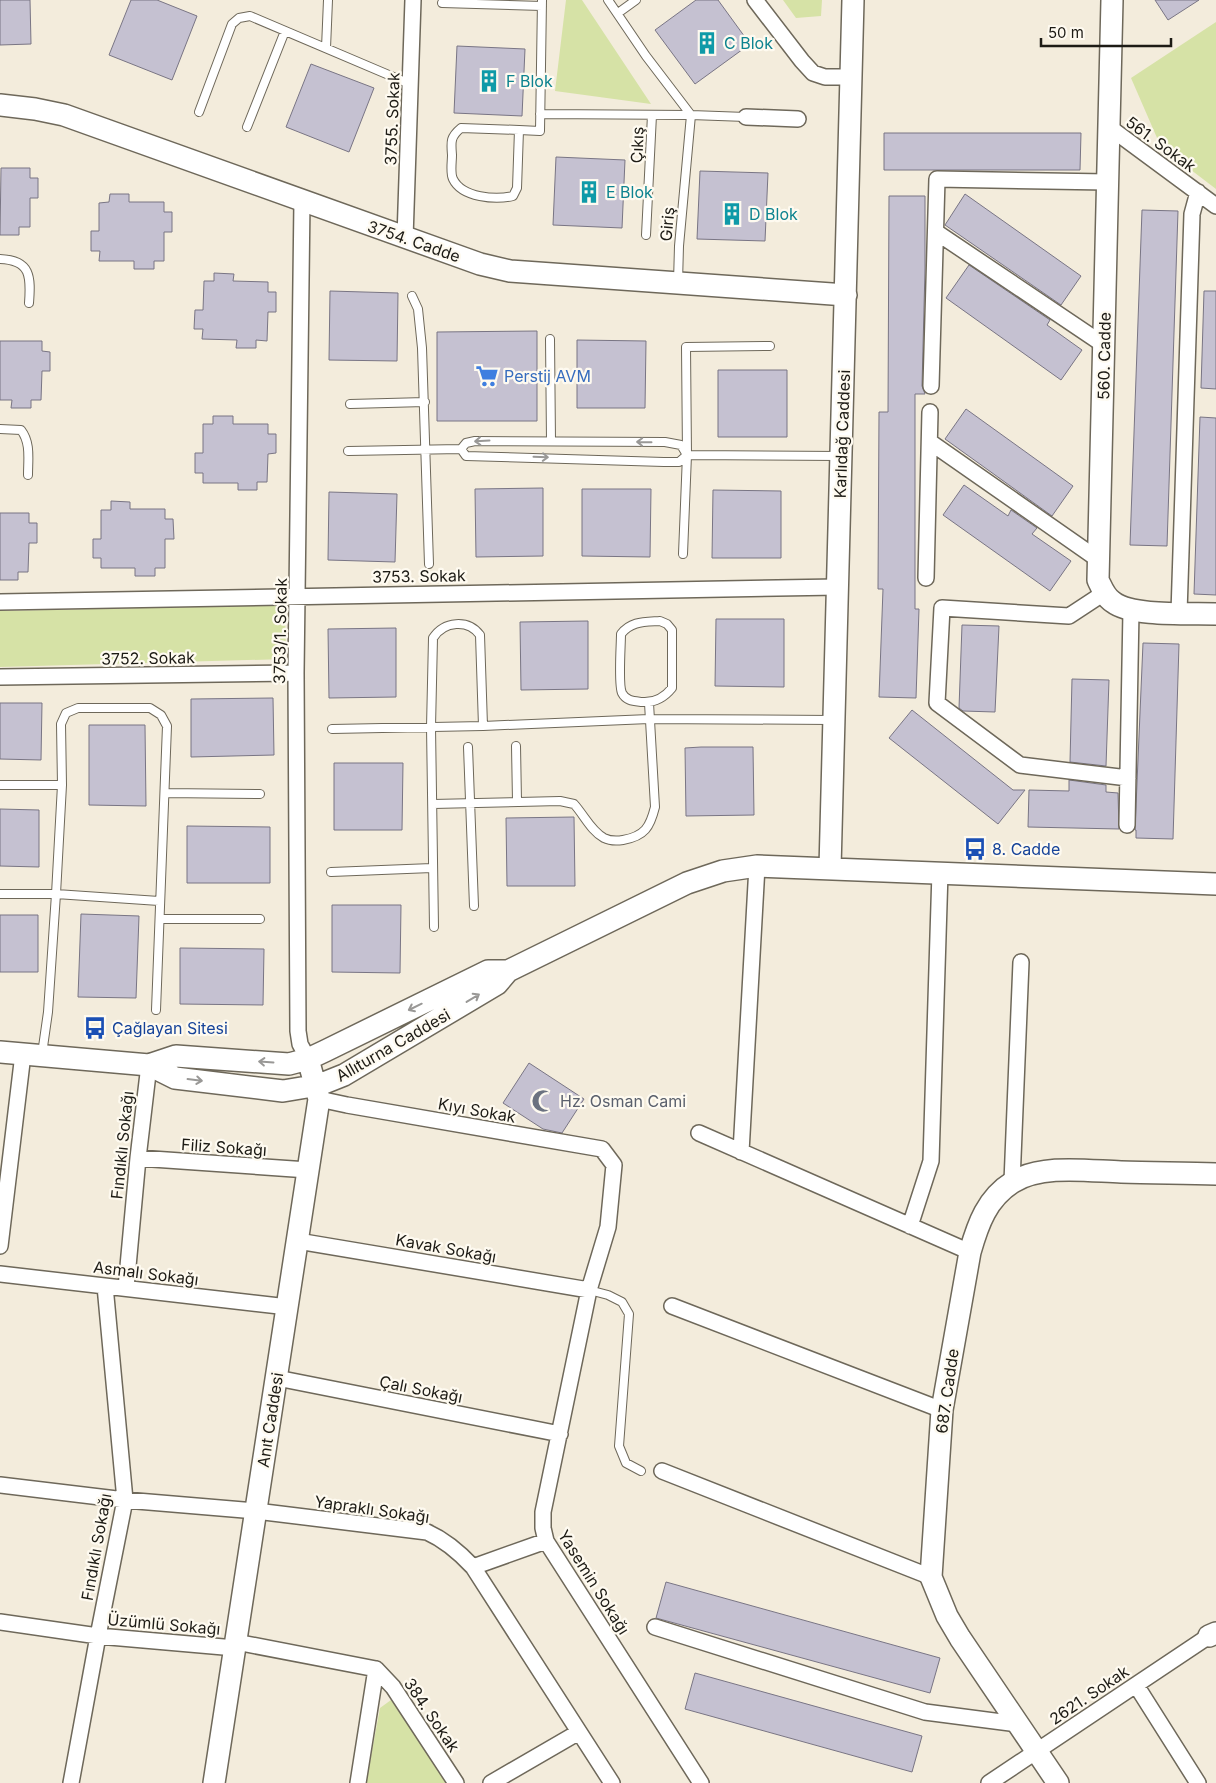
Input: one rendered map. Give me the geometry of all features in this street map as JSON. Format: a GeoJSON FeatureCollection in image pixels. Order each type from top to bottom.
{"type":"FeatureCollection","features":[{"type":"Feature","properties":{"kind":"main road","name":"Karlıdağ Caddesi"},"geometry":{"type":"LineString","coordinates":[[830,868],[853,0]]}},
{"type":"Feature","properties":{"kind":"main road","name":"560. Cadde"},"geometry":{"type":"LineString","coordinates":[[1104,593],[1098,580],[1112,0]]}},
{"type":"Feature","properties":{"kind":"main road","name":"3754. Cadde"},"geometry":{"type":"LineString","coordinates":[[0,104],[64,115],[480,264],[510,270],[846,295]]}},
{"type":"Feature","properties":{"kind":"main road"},"geometry":{"type":"LineString","coordinates":[[1104,593],[1112,602],[1131,611],[1216,614]]}},
{"type":"Feature","properties":{"kind":"main road"},"geometry":{"type":"LineString","coordinates":[[757,866],[1216,884]]}},
{"type":"Feature","properties":{"kind":"main road","name":"Allıturna Caddesi"},"geometry":{"type":"LineString","coordinates":[[0,1052],[149,1066],[175,1078],[283,1091],[317,1093],[497,984],[508,971],[687,883],[723,871],[757,866]]}},
{"type":"Feature","properties":{"kind":"main road","name":"Allıturna Caddesi"},"geometry":{"type":"LineString","coordinates":[[149,1066],[176,1056],[289,1064],[325,1051],[488,971],[508,971]]}},
{"type":"Feature","properties":{"kind":"main road","name":"Anıt Caddesi"},"geometry":{"type":"LineString","coordinates":[[214,1783],[308,1170],[317,1093],[308,1058]]}},
{"type":"Feature","properties":{"kind":"main road","name":"687. Cadde"},"geometry":{"type":"LineString","coordinates":[[1058,1783],[960,1638],[947,1616],[931,1576],[942,1410],[970,1252],[976,1229],[985,1209],[1012,1182],[1034,1174],[1052,1171],[1216,1174]]}},
{"type":"Feature","properties":{"kind":"street","name":"3755. Sokak"},"geometry":{"type":"LineString","coordinates":[[405,238],[413,0]]}},
{"type":"Feature","properties":{"kind":"street"},"geometry":{"type":"LineString","coordinates":[[755,0],[813,73],[825,77],[852,77]]}},
{"type":"Feature","properties":{"kind":"street"},"geometry":{"type":"LineString","coordinates":[[746,117],[798,119]]}},
{"type":"Feature","properties":{"kind":"street","name":"561. Sokak"},"geometry":{"type":"LineString","coordinates":[[1109,127],[1216,206]]}},
{"type":"Feature","properties":{"kind":"street"},"geometry":{"type":"LineString","coordinates":[[931,386],[937,179],[1107,182]]}},
{"type":"Feature","properties":{"kind":"street"},"geometry":{"type":"LineString","coordinates":[[1179,613],[1192,214],[1198,192]]}},
{"type":"Feature","properties":{"kind":"street","name":"3753/1. Sokak"},"geometry":{"type":"LineString","coordinates":[[302,201],[296,673],[298,1031],[300,1044],[308,1058]]}},
{"type":"Feature","properties":{"kind":"street"},"geometry":{"type":"LineString","coordinates":[[936,232],[1104,345]]}},
{"type":"Feature","properties":{"kind":"street"},"geometry":{"type":"LineString","coordinates":[[926,578],[930,412]]}},
{"type":"Feature","properties":{"kind":"street"},"geometry":{"type":"LineString","coordinates":[[930,442],[1099,560]]}},
{"type":"Feature","properties":{"kind":"street","name":"3753. Sokak"},"geometry":{"type":"LineString","coordinates":[[0,602],[838,586]]}},
{"type":"Feature","properties":{"kind":"street"},"geometry":{"type":"LineString","coordinates":[[1104,593],[1069,616],[942,608],[937,703],[1020,764],[1128,778]]}},
{"type":"Feature","properties":{"kind":"street"},"geometry":{"type":"LineString","coordinates":[[1127,825],[1131,611]]}},
{"type":"Feature","properties":{"kind":"street","name":"3752. Sokak"},"geometry":{"type":"LineString","coordinates":[[0,677],[296,673]]}},
{"type":"Feature","properties":{"kind":"street"},"geometry":{"type":"LineString","coordinates":[[741,1152],[757,866]]}},
{"type":"Feature","properties":{"kind":"street"},"geometry":{"type":"LineString","coordinates":[[910,1226],[931,1161],[940,872]]}},
{"type":"Feature","properties":{"kind":"street"},"geometry":{"type":"LineString","coordinates":[[1012,1182],[1021,962]]}},
{"type":"Feature","properties":{"kind":"street"},"geometry":{"type":"LineString","coordinates":[[0,1246],[33,1055]]}},
{"type":"Feature","properties":{"kind":"street","name":"Fındıklı Sokağı"},"geometry":{"type":"LineString","coordinates":[[126,1288],[149,1066]]}},
{"type":"Feature","properties":{"kind":"street","name":"Kıyı Sokak"},"geometry":{"type":"LineString","coordinates":[[317,1093],[357,1107],[602,1149],[614,1165],[608,1227],[589,1290]]}},
{"type":"Feature","properties":{"kind":"street"},"geometry":{"type":"LineString","coordinates":[[699,1133],[970,1252]]}},
{"type":"Feature","properties":{"kind":"street","name":"Filiz Sokağı"},"geometry":{"type":"LineString","coordinates":[[138,1158],[308,1170]]}},
{"type":"Feature","properties":{"kind":"street","name":"Kavak Sokağı"},"geometry":{"type":"LineString","coordinates":[[298,1240],[589,1290]]}},
{"type":"Feature","properties":{"kind":"street","name":"Asmalı Sokağı"},"geometry":{"type":"LineString","coordinates":[[0,1274],[288,1307]]}},
{"type":"Feature","properties":{"kind":"street","name":"Fındıklı Sokağı"},"geometry":{"type":"LineString","coordinates":[[71,1783],[98,1636],[126,1500],[105,1286]]}},
{"type":"Feature","properties":{"kind":"street","name":"Yasemin Sokağı"},"geometry":{"type":"LineString","coordinates":[[589,1290],[543,1512],[543,1528],[546,1541],[701,1783]]}},
{"type":"Feature","properties":{"kind":"street"},"geometry":{"type":"LineString","coordinates":[[672,1306],[942,1410]]}},
{"type":"Feature","properties":{"kind":"street","name":"Çalı Sokağı"},"geometry":{"type":"LineString","coordinates":[[277,1378],[560,1434]]}},
{"type":"Feature","properties":{"kind":"street"},"geometry":{"type":"LineString","coordinates":[[662,1471],[931,1576]]}},
{"type":"Feature","properties":{"kind":"street","name":"Yapraklı Sokağı"},"geometry":{"type":"LineString","coordinates":[[0,1485],[126,1500],[256,1511],[427,1532],[446,1542],[473,1567],[612,1783]]}},
{"type":"Feature","properties":{"kind":"street"},"geometry":{"type":"LineString","coordinates":[[473,1567],[546,1541]]}},
{"type":"Feature","properties":{"kind":"street","name":"Üzümlü Sokağı"},"geometry":{"type":"LineString","coordinates":[[0,1622],[98,1636],[236,1645],[376,1669]]}},
{"type":"Feature","properties":{"kind":"street"},"geometry":{"type":"LineString","coordinates":[[655,1627],[925,1712],[1018,1724]]}},
{"type":"Feature","properties":{"kind":"street","name":"2621. Sokak"},"geometry":{"type":"LineString","coordinates":[[989,1783],[1213,1634]]}},
{"type":"Feature","properties":{"kind":"street"},"geometry":{"type":"LineString","coordinates":[[358,1783],[376,1669]]}},
{"type":"Feature","properties":{"kind":"street","name":"384. Sokak"},"geometry":{"type":"LineString","coordinates":[[376,1669],[392,1687],[456,1783]]}},
{"type":"Feature","properties":{"kind":"street"},"geometry":{"type":"LineString","coordinates":[[1136,1685],[1198,1783]]}},
{"type":"Feature","properties":{"kind":"street"},"geometry":{"type":"LineString","coordinates":[[491,1783],[579,1732]]}},
{"type":"Feature","properties":{"kind":"lane"},"geometry":{"type":"LineString","coordinates":[[326,48],[328,0]]}},
{"type":"Feature","properties":{"kind":"lane"},"geometry":{"type":"LineString","coordinates":[[608,0],[646,56],[691,115]]}},
{"type":"Feature","properties":{"kind":"lane"},"geometry":{"type":"LineString","coordinates":[[618,13],[636,0]]}},
{"type":"Feature","properties":{"kind":"lane"},"geometry":{"type":"LineString","coordinates":[[442,3],[542,3],[540,131],[519,130],[461,128],[453,135],[452,144],[453,178],[461,188],[476,195],[503,198],[513,196],[517,188],[519,130]]}},
{"type":"Feature","properties":{"kind":"lane"},"geometry":{"type":"LineString","coordinates":[[199,112],[232,24],[239,18],[250,16],[410,84]]}},
{"type":"Feature","properties":{"kind":"lane"},"geometry":{"type":"LineString","coordinates":[[247,127],[285,31]]}},
{"type":"Feature","properties":{"kind":"lane"},"geometry":{"type":"LineString","coordinates":[[540,114],[746,117]]}},
{"type":"Feature","properties":{"kind":"lane","name":"Çıkış"},"geometry":{"type":"LineString","coordinates":[[646,235],[652,115]]}},
{"type":"Feature","properties":{"kind":"lane","name":"Giriş"},"geometry":{"type":"LineString","coordinates":[[678,283],[679,246],[691,115]]}},
{"type":"Feature","properties":{"kind":"lane"},"geometry":{"type":"LineString","coordinates":[[0,259],[14,259],[24,265],[29,274],[29,303]]}},
{"type":"Feature","properties":{"kind":"lane"},"geometry":{"type":"LineString","coordinates":[[412,296],[418,309],[422,348],[428,564]]}},
{"type":"Feature","properties":{"kind":"lane"},"geometry":{"type":"LineString","coordinates":[[550,339],[552,441]]}},
{"type":"Feature","properties":{"kind":"lane"},"geometry":{"type":"LineString","coordinates":[[683,554],[687,455],[686,347],[770,346]]}},
{"type":"Feature","properties":{"kind":"lane"},"geometry":{"type":"LineString","coordinates":[[350,404],[425,402]]}},
{"type":"Feature","properties":{"kind":"lane"},"geometry":{"type":"LineString","coordinates":[[0,429],[21,430],[27,437],[28,476]]}},
{"type":"Feature","properties":{"kind":"lane"},"geometry":{"type":"LineString","coordinates":[[348,452],[461,449],[466,443],[475,441],[665,442],[681,446],[687,455]]}},
{"type":"Feature","properties":{"kind":"lane"},"geometry":{"type":"LineString","coordinates":[[461,449],[466,456],[664,462],[679,462],[687,455],[842,456]]}},
{"type":"Feature","properties":{"kind":"lane"},"geometry":{"type":"LineString","coordinates":[[660,621],[672,630],[672,688],[662,699],[649,703],[628,699],[621,690],[620,634],[634,623],[660,621]]}},
{"type":"Feature","properties":{"kind":"lane"},"geometry":{"type":"LineString","coordinates":[[434,927],[432,868],[433,638],[437,632],[457,624],[475,628],[480,635],[483,726]]}},
{"type":"Feature","properties":{"kind":"lane"},"geometry":{"type":"LineString","coordinates":[[433,804],[545,800],[574,804],[590,826],[604,838],[614,841],[631,839],[643,834],[651,824],[655,807],[649,703]]}},
{"type":"Feature","properties":{"kind":"lane"},"geometry":{"type":"LineString","coordinates":[[33,1055],[48,1012],[62,785],[61,724],[66,713],[78,708],[150,708],[161,715],[167,726],[156,1010]]}},
{"type":"Feature","properties":{"kind":"lane"},"geometry":{"type":"LineString","coordinates":[[332,729],[483,726],[649,719],[834,720]]}},
{"type":"Feature","properties":{"kind":"lane"},"geometry":{"type":"LineString","coordinates":[[516,746],[518,802]]}},
{"type":"Feature","properties":{"kind":"lane"},"geometry":{"type":"LineString","coordinates":[[468,747],[474,906]]}},
{"type":"Feature","properties":{"kind":"lane"},"geometry":{"type":"LineString","coordinates":[[0,785],[62,785]]}},
{"type":"Feature","properties":{"kind":"lane"},"geometry":{"type":"LineString","coordinates":[[165,793],[260,794]]}},
{"type":"Feature","properties":{"kind":"lane"},"geometry":{"type":"LineString","coordinates":[[331,872],[432,868]]}},
{"type":"Feature","properties":{"kind":"lane"},"geometry":{"type":"LineString","coordinates":[[0,894],[56,894],[160,901]]}},
{"type":"Feature","properties":{"kind":"lane"},"geometry":{"type":"LineString","coordinates":[[160,919],[260,919]]}},
{"type":"Feature","properties":{"kind":"lane"},"geometry":{"type":"LineString","coordinates":[[589,1290],[608,1295],[622,1302],[628,1314],[619,1446],[626,1463],[641,1471]]}},
{"type":"Feature","properties":{"kind":"green space"},"geometry":{"type":"Polygon","coordinates":[[[566,0],[582,0],[651,104],[555,91],[566,0]]]}},
{"type":"Feature","properties":{"kind":"green space"},"geometry":{"type":"Polygon","coordinates":[[[783,0],[822,0],[821,16],[796,18],[783,0]]]}},
{"type":"Feature","properties":{"kind":"green space"},"geometry":{"type":"Polygon","coordinates":[[[1216,22],[1216,189],[1161,147],[1131,78],[1216,22]]]}},
{"type":"Feature","properties":{"kind":"green space"},"geometry":{"type":"Polygon","coordinates":[[[285,605],[286,659],[0,667],[0,611],[285,605]]]}},
{"type":"Feature","properties":{"kind":"green space"},"geometry":{"type":"Polygon","coordinates":[[[391,1700],[447,1783],[366,1783],[380,1708],[391,1700]]]}},
{"type":"Feature","properties":{"kind":"building"},"geometry":{"type":"Polygon","coordinates":[[[0,0],[30,0],[31,44],[0,45],[0,0]]]}},
{"type":"Feature","properties":{"kind":"building"},"geometry":{"type":"Polygon","coordinates":[[[131,0],[157,0],[197,16],[172,80],[109,55],[131,0]]]}},
{"type":"Feature","properties":{"kind":"building","name":"C Blok"},"geometry":{"type":"Polygon","coordinates":[[[696,0],[718,0],[750,44],[695,84],[655,30],[696,0]]]}},
{"type":"Feature","properties":{"kind":"building"},"geometry":{"type":"Polygon","coordinates":[[[1155,0],[1199,0],[1168,20],[1155,0]]]}},
{"type":"Feature","properties":{"kind":"building","name":"F Blok"},"geometry":{"type":"Polygon","coordinates":[[[457,46],[525,49],[522,116],[454,113],[457,46]]]}},
{"type":"Feature","properties":{"kind":"building"},"geometry":{"type":"Polygon","coordinates":[[[311,64],[374,88],[349,152],[286,127],[311,64]]]}},
{"type":"Feature","properties":{"kind":"building"},"geometry":{"type":"Polygon","coordinates":[[[884,133],[1081,133],[1080,170],[884,170],[884,133]]]}},
{"type":"Feature","properties":{"kind":"building","name":"E Blok"},"geometry":{"type":"Polygon","coordinates":[[[556,157],[625,160],[622,228],[553,225],[556,157]]]}},
{"type":"Feature","properties":{"kind":"building"},"geometry":{"type":"Polygon","coordinates":[[[1,168],[30,168],[30,178],[38,178],[38,198],[30,198],[30,227],[19,227],[19,235],[0,235],[1,168]]]}},
{"type":"Feature","properties":{"kind":"building","name":"D Blok"},"geometry":{"type":"Polygon","coordinates":[[[700,171],[768,173],[765,241],[697,239],[700,171]]]}},
{"type":"Feature","properties":{"kind":"building"},"geometry":{"type":"Polygon","coordinates":[[[110,194],[129,194],[129,202],[164,202],[164,212],[172,212],[172,232],[164,232],[164,261],[154,261],[154,269],[134,269],[134,261],[99,261],[100,251],[91,251],[91,231],[99,231],[99,203],[109,202],[110,194]]]}},
{"type":"Feature","properties":{"kind":"building"},"geometry":{"type":"Polygon","coordinates":[[[965,194],[1081,276],[1061,305],[945,225],[965,194]]]}},
{"type":"Feature","properties":{"kind":"building"},"geometry":{"type":"Polygon","coordinates":[[[889,196],[925,196],[922,386],[925,394],[915,394],[915,609],[919,609],[916,698],[879,697],[883,589],[878,589],[879,412],[888,412],[889,196]]]}},
{"type":"Feature","properties":{"kind":"building"},"geometry":{"type":"Polygon","coordinates":[[[1142,210],[1178,211],[1167,546],[1130,545],[1142,210]]]}},
{"type":"Feature","properties":{"kind":"building"},"geometry":{"type":"Polygon","coordinates":[[[969,265],[1050,320],[1047,325],[1082,350],[1061,380],[946,298],[969,265]]]}},
{"type":"Feature","properties":{"kind":"building"},"geometry":{"type":"Polygon","coordinates":[[[214,273],[234,274],[233,281],[268,282],[268,292],[276,292],[276,312],[268,312],[267,341],[256,340],[256,348],[236,348],[237,340],[202,339],[203,329],[194,329],[195,310],[203,310],[204,281],[214,281],[214,273]]]}},
{"type":"Feature","properties":{"kind":"building"},"geometry":{"type":"Polygon","coordinates":[[[330,291],[398,293],[397,361],[329,360],[330,291]]]}},
{"type":"Feature","properties":{"kind":"building"},"geometry":{"type":"Polygon","coordinates":[[[1204,291],[1216,291],[1216,389],[1201,388],[1204,291]]]}},
{"type":"Feature","properties":{"kind":"building","name":"Perstij AVM"},"geometry":{"type":"Polygon","coordinates":[[[537,331],[537,421],[437,421],[437,332],[537,331]]]}},
{"type":"Feature","properties":{"kind":"building"},"geometry":{"type":"Polygon","coordinates":[[[577,340],[646,341],[645,408],[577,408],[577,340]]]}},
{"type":"Feature","properties":{"kind":"building"},"geometry":{"type":"Polygon","coordinates":[[[0,341],[42,341],[42,351],[50,352],[50,371],[42,371],[41,400],[31,400],[31,408],[11,408],[12,400],[0,400],[0,341]]]}},
{"type":"Feature","properties":{"kind":"building"},"geometry":{"type":"Polygon","coordinates":[[[718,370],[787,370],[787,437],[718,437],[718,370]]]}},
{"type":"Feature","properties":{"kind":"building"},"geometry":{"type":"Polygon","coordinates":[[[966,409],[1073,486],[1052,516],[945,439],[966,409]]]}},
{"type":"Feature","properties":{"kind":"building"},"geometry":{"type":"Polygon","coordinates":[[[213,416],[233,416],[233,424],[268,424],[268,434],[276,434],[276,453],[268,454],[267,482],[257,482],[257,490],[238,490],[238,483],[203,483],[203,473],[195,473],[195,453],[203,453],[203,424],[213,424],[213,416]]]}},
{"type":"Feature","properties":{"kind":"building"},"geometry":{"type":"Polygon","coordinates":[[[1200,417],[1216,418],[1216,595],[1194,594],[1200,417]]]}},
{"type":"Feature","properties":{"kind":"building"},"geometry":{"type":"Polygon","coordinates":[[[964,485],[1008,516],[1011,510],[1037,528],[1032,534],[1071,561],[1050,591],[943,515],[964,485]]]}},
{"type":"Feature","properties":{"kind":"building"},"geometry":{"type":"Polygon","coordinates":[[[543,488],[543,556],[476,557],[475,489],[543,488]]]}},
{"type":"Feature","properties":{"kind":"building"},"geometry":{"type":"Polygon","coordinates":[[[582,489],[651,489],[650,557],[582,556],[582,489]]]}},
{"type":"Feature","properties":{"kind":"building"},"geometry":{"type":"Polygon","coordinates":[[[713,490],[781,491],[781,558],[712,558],[713,490]]]}},
{"type":"Feature","properties":{"kind":"building"},"geometry":{"type":"Polygon","coordinates":[[[329,492],[397,494],[395,562],[328,560],[329,492]]]}},
{"type":"Feature","properties":{"kind":"building"},"geometry":{"type":"Polygon","coordinates":[[[111,501],[130,502],[130,509],[165,509],[165,519],[173,519],[174,539],[165,539],[165,568],[155,568],[155,576],[135,576],[135,568],[101,568],[101,558],[93,558],[93,539],[101,539],[101,510],[111,510],[111,501]]]}},
{"type":"Feature","properties":{"kind":"building"},"geometry":{"type":"Polygon","coordinates":[[[0,513],[29,513],[29,523],[37,523],[37,543],[29,543],[28,572],[18,572],[18,580],[0,580],[0,513]]]}},
{"type":"Feature","properties":{"kind":"building"},"geometry":{"type":"Polygon","coordinates":[[[716,619],[784,619],[784,687],[715,686],[716,619]]]}},
{"type":"Feature","properties":{"kind":"building"},"geometry":{"type":"Polygon","coordinates":[[[588,621],[588,689],[521,690],[520,622],[588,621]]]}},
{"type":"Feature","properties":{"kind":"building"},"geometry":{"type":"Polygon","coordinates":[[[962,625],[999,626],[995,712],[963,711],[959,708],[962,625]]]}},
{"type":"Feature","properties":{"kind":"building"},"geometry":{"type":"Polygon","coordinates":[[[396,628],[396,697],[329,698],[328,629],[396,628]]]}},
{"type":"Feature","properties":{"kind":"building"},"geometry":{"type":"Polygon","coordinates":[[[1143,643],[1179,644],[1173,839],[1136,838],[1143,643]]]}},
{"type":"Feature","properties":{"kind":"building"},"geometry":{"type":"Polygon","coordinates":[[[1072,679],[1109,680],[1106,766],[1070,762],[1072,679]]]}},
{"type":"Feature","properties":{"kind":"building"},"geometry":{"type":"Polygon","coordinates":[[[273,698],[274,755],[191,757],[191,699],[273,698]]]}},
{"type":"Feature","properties":{"kind":"building"},"geometry":{"type":"Polygon","coordinates":[[[0,703],[42,703],[41,760],[0,759],[0,703]]]}},
{"type":"Feature","properties":{"kind":"building"},"geometry":{"type":"Polygon","coordinates":[[[912,710],[1013,790],[1025,790],[998,824],[889,738],[912,710]]]}},
{"type":"Feature","properties":{"kind":"building"},"geometry":{"type":"Polygon","coordinates":[[[89,725],[145,725],[146,806],[89,805],[89,725]]]}},
{"type":"Feature","properties":{"kind":"building"},"geometry":{"type":"Polygon","coordinates":[[[753,747],[754,815],[686,816],[685,748],[753,747]]]}},
{"type":"Feature","properties":{"kind":"building"},"geometry":{"type":"Polygon","coordinates":[[[334,763],[403,763],[402,830],[334,830],[334,763]]]}},
{"type":"Feature","properties":{"kind":"building"},"geometry":{"type":"Polygon","coordinates":[[[1069,780],[1106,785],[1106,792],[1118,793],[1119,829],[1028,827],[1029,790],[1069,791],[1069,780]]]}},
{"type":"Feature","properties":{"kind":"building"},"geometry":{"type":"Polygon","coordinates":[[[0,809],[39,810],[39,867],[0,866],[0,809]]]}},
{"type":"Feature","properties":{"kind":"building"},"geometry":{"type":"Polygon","coordinates":[[[574,817],[575,886],[507,886],[506,818],[574,817]]]}},
{"type":"Feature","properties":{"kind":"building"},"geometry":{"type":"Polygon","coordinates":[[[187,826],[270,827],[270,883],[187,883],[187,826]]]}},
{"type":"Feature","properties":{"kind":"building"},"geometry":{"type":"Polygon","coordinates":[[[332,905],[401,905],[400,973],[332,972],[332,905]]]}},
{"type":"Feature","properties":{"kind":"building"},"geometry":{"type":"Polygon","coordinates":[[[81,914],[139,916],[136,998],[78,997],[81,914]]]}},
{"type":"Feature","properties":{"kind":"building"},"geometry":{"type":"Polygon","coordinates":[[[0,915],[38,915],[38,972],[0,972],[0,915]]]}},
{"type":"Feature","properties":{"kind":"building"},"geometry":{"type":"Polygon","coordinates":[[[180,948],[264,949],[263,1005],[180,1004],[180,948]]]}},
{"type":"Feature","properties":{"kind":"building","name":"Hz. Osman Cami"},"geometry":{"type":"Polygon","coordinates":[[[529,1063],[584,1099],[562,1133],[543,1129],[503,1103],[529,1063]]]}},
{"type":"Feature","properties":{"kind":"building"},"geometry":{"type":"Polygon","coordinates":[[[666,1582],[940,1658],[930,1693],[656,1618],[666,1582]]]}},
{"type":"Feature","properties":{"kind":"building"},"geometry":{"type":"Polygon","coordinates":[[[695,1673],[922,1736],[912,1772],[685,1709],[695,1673]]]}},
{"type":"Feature","properties":{"kind":"place","name":"C Blok"},"geometry":{"type":"Point","coordinates":[707,43]}},
{"type":"Feature","properties":{"kind":"place","name":"F Blok"},"geometry":{"type":"Point","coordinates":[489,81]}},
{"type":"Feature","properties":{"kind":"place","name":"E Blok"},"geometry":{"type":"Point","coordinates":[589,192]}},
{"type":"Feature","properties":{"kind":"place","name":"D Blok"},"geometry":{"type":"Point","coordinates":[732,214]}},
{"type":"Feature","properties":{"kind":"place","name":"Perstij AVM"},"geometry":{"type":"Point","coordinates":[487,376]}},
{"type":"Feature","properties":{"kind":"place","name":"8. Cadde"},"geometry":{"type":"Point","coordinates":[975,849]}},
{"type":"Feature","properties":{"kind":"place","name":"Çağlayan Sitesi"},"geometry":{"type":"Point","coordinates":[95,1028]}},
{"type":"Feature","properties":{"kind":"place","name":"Hz. Osman Cami"},"geometry":{"type":"Point","coordinates":[543,1101]}}]}
